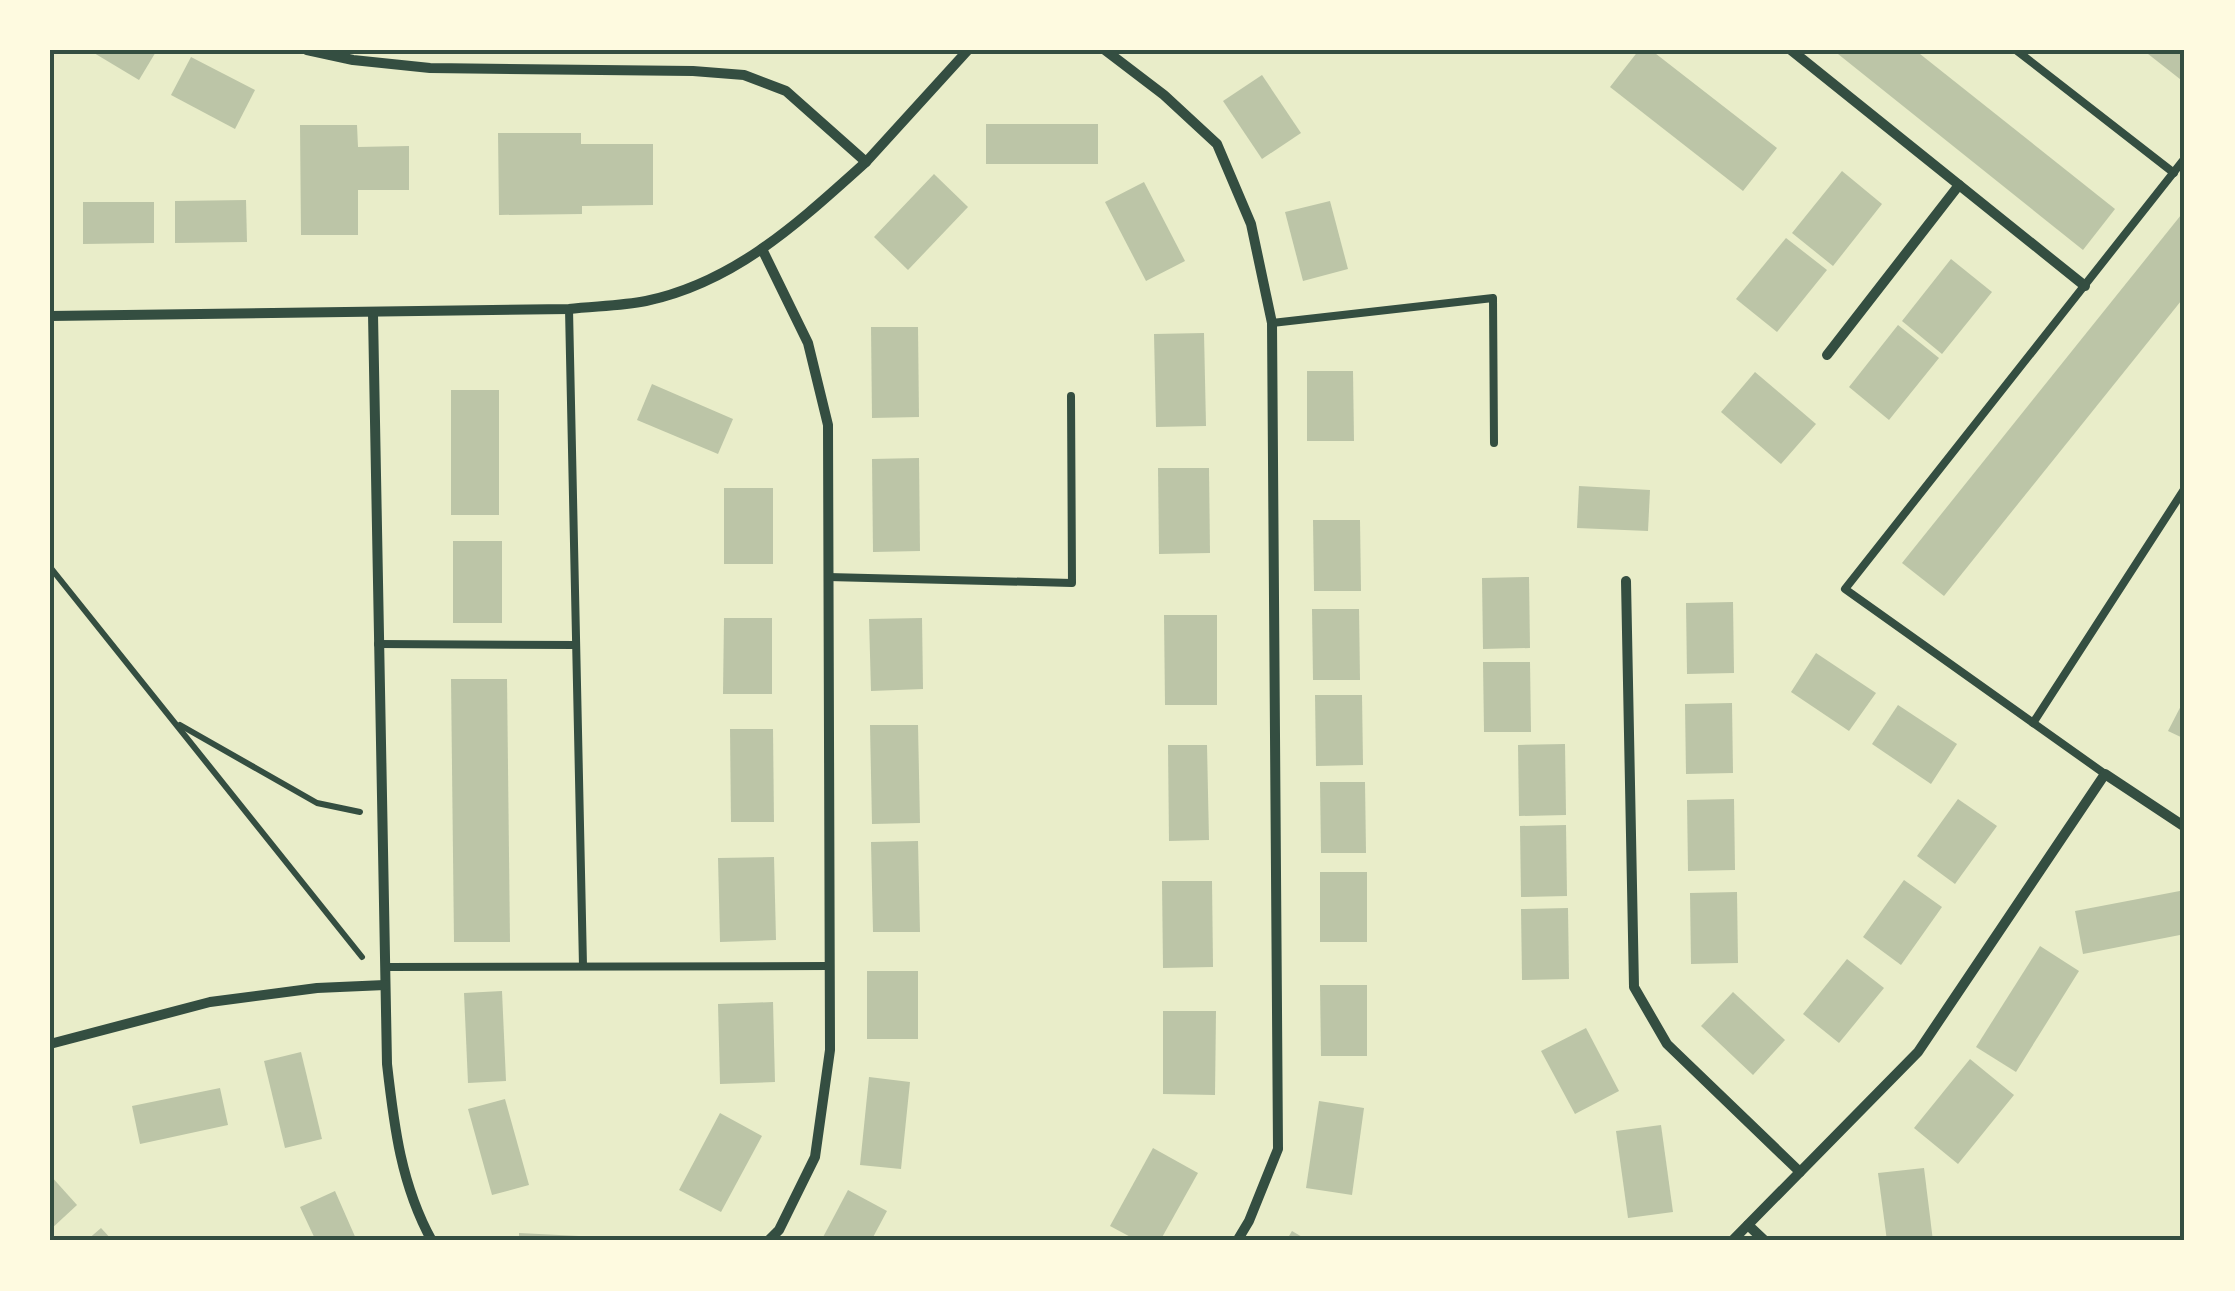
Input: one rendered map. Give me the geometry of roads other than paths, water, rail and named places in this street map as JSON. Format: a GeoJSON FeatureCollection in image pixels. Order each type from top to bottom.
{"type":"FeatureCollection","features":[{"type":"Feature","properties":{"kind":"street"},"geometry":{"type":"LineString","coordinates":[[308,50],[353,60],[430,68],[744,74],[786,91],[866,162]]}},
{"type":"Feature","properties":{"kind":"street"},"geometry":{"type":"LineString","coordinates":[[50,316],[569,309],[647,300],[710,278],[782,238],[866,162],[968,50]]}},
{"type":"Feature","properties":{"kind":"street"},"geometry":{"type":"LineString","coordinates":[[1104,50],[1164,95],[1217,144],[1251,224],[1272,323],[1278,1149],[1237,1241]]}},
{"type":"Feature","properties":{"kind":"street"},"geometry":{"type":"LineString","coordinates":[[1792,50],[2084,286]]}},
{"type":"Feature","properties":{"kind":"street"},"geometry":{"type":"LineString","coordinates":[[1827,356],[1959,185]]}},
{"type":"Feature","properties":{"kind":"street"},"geometry":{"type":"LineString","coordinates":[[762,249],[808,343],[828,425],[830,1050],[815,1157],[779,1230],[768,1241]]}},
{"type":"Feature","properties":{"kind":"street"},"geometry":{"type":"LineString","coordinates":[[373,314],[387,1064],[396,1140],[413,1208],[432,1241]]}},
{"type":"Feature","properties":{"kind":"street"},"geometry":{"type":"LineString","coordinates":[[1626,581],[1634,987],[1667,1044],[1800,1172]]}},
{"type":"Feature","properties":{"kind":"street"},"geometry":{"type":"LineString","coordinates":[[1732,1241],[1918,1052],[2105,774],[2185,826]]}},
{"type":"Feature","properties":{"kind":"street"},"geometry":{"type":"LineString","coordinates":[[50,1044],[210,1002],[300,990],[385,986]]}},
{"type":"Feature","properties":{"kind":"street"},"geometry":{"type":"LineString","coordinates":[[1748,1225],[1765,1241]]}},
{"type":"Feature","properties":{"kind":"lane"},"geometry":{"type":"LineString","coordinates":[[2016,50],[2174,172]]}},
{"type":"Feature","properties":{"kind":"lane"},"geometry":{"type":"LineString","coordinates":[[2105,774],[1845,589],[2185,158]]}},
{"type":"Feature","properties":{"kind":"lane"},"geometry":{"type":"LineString","coordinates":[[1272,323],[1492,298],[1494,443]]}},
{"type":"Feature","properties":{"kind":"lane"},"geometry":{"type":"LineString","coordinates":[[569,309],[582,966]]}},
{"type":"Feature","properties":{"kind":"lane"},"geometry":{"type":"LineString","coordinates":[[828,577],[1072,583],[1070,396]]}},
{"type":"Feature","properties":{"kind":"lane"},"geometry":{"type":"LineString","coordinates":[[2034,723],[2185,488]]}},
{"type":"Feature","properties":{"kind":"lane"},"geometry":{"type":"LineString","coordinates":[[378,644],[576,645]]}},
{"type":"Feature","properties":{"kind":"lane"},"geometry":{"type":"LineString","coordinates":[[384,967],[830,966]]}}]}
